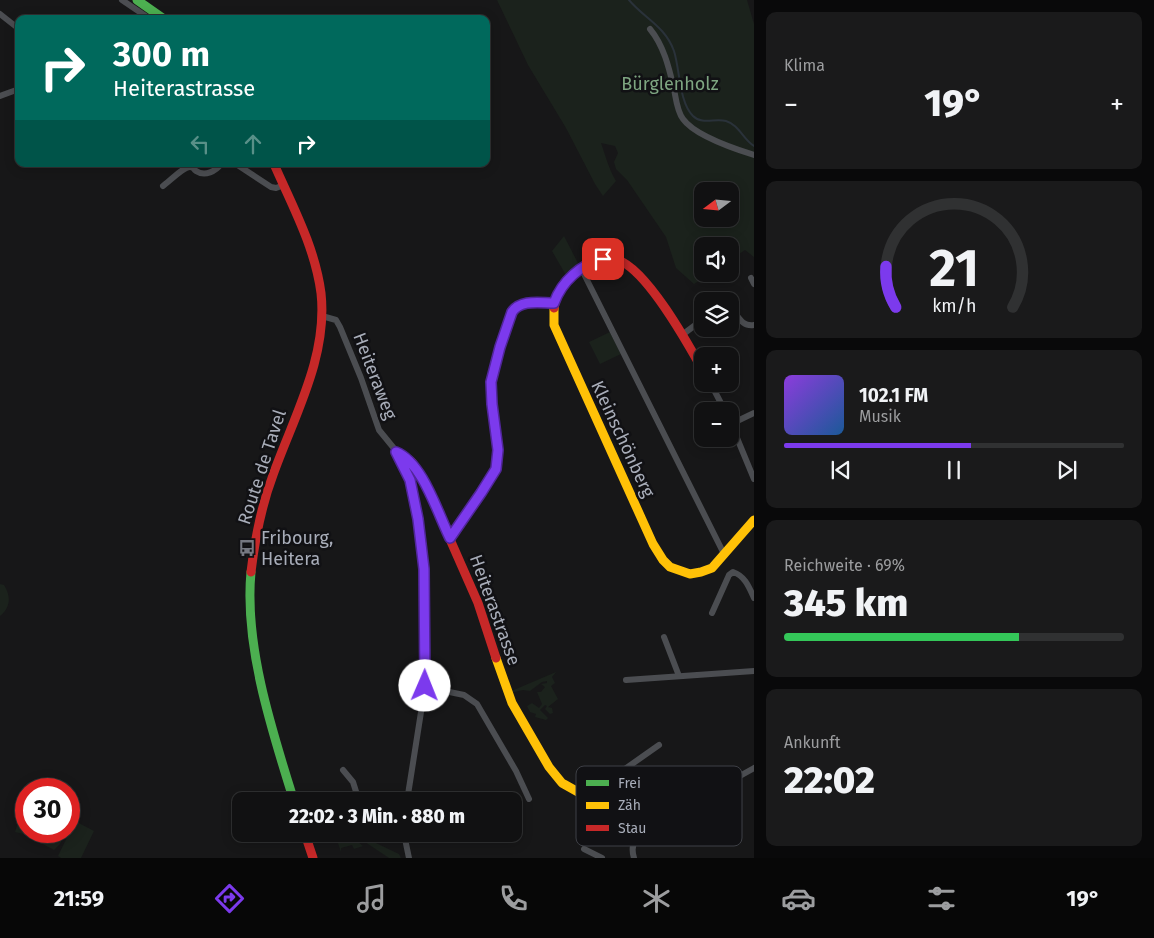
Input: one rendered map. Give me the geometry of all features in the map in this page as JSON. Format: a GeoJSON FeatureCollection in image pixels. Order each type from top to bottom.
{"type":"FeatureCollection","features":[{"type":"Feature","properties":{"kind":"street"},"geometry":{"type":"LineString","coordinates":[[122,0],[144,15]]}},
{"type":"Feature","properties":{"kind":"street"},"geometry":{"type":"LineString","coordinates":[[138,0],[159,15]]}},
{"type":"Feature","properties":{"kind":"street"},"geometry":{"type":"LineString","coordinates":[[0,14],[15,27]]}},
{"type":"Feature","properties":{"kind":"street"},"geometry":{"type":"LineString","coordinates":[[650,29],[663,51],[678,110],[684,120],[711,138],[754,155]]}},
{"type":"Feature","properties":{"kind":"street"},"geometry":{"type":"LineString","coordinates":[[0,88],[3,95],[15,90]]}},
{"type":"Feature","properties":{"kind":"street"},"geometry":{"type":"LineString","coordinates":[[163,186],[188,167],[193,168],[198,173],[206,173],[214,171],[218,167]]}},
{"type":"Feature","properties":{"kind":"street"},"geometry":{"type":"LineString","coordinates":[[241,167],[272,187],[276,188],[284,185]]}},
{"type":"Feature","properties":{"kind":"street","name":"Route de Tavel"},"geometry":{"type":"LineString","coordinates":[[275,167],[313,255],[321,291],[322,316],[320,342],[314,368],[269,486],[259,518],[250,577],[252,620],[260,673],[291,792]]}},
{"type":"Feature","properties":{"kind":"street"},"geometry":{"type":"LineString","coordinates":[[450,538],[496,469],[498,450],[491,382],[498,354],[515,307],[523,303],[554,303],[558,292],[581,268],[591,262],[603,259],[620,260],[630,266],[651,289],[694,355]]}},
{"type":"Feature","properties":{"kind":"street"},"geometry":{"type":"LineString","coordinates":[[581,268],[724,554]]}},
{"type":"Feature","properties":{"kind":"street","name":"Kleinschönberg"},"geometry":{"type":"LineString","coordinates":[[554,303],[552,316],[554,325],[660,556],[670,567],[690,574],[712,568],[754,520]]}},
{"type":"Feature","properties":{"kind":"street","name":"Heiteraweg"},"geometry":{"type":"LineString","coordinates":[[322,316],[336,320],[340,327],[361,378],[377,427],[396,452]]}},
{"type":"Feature","properties":{"kind":"street"},"geometry":{"type":"LineString","coordinates":[[739,319],[747,326],[754,325]]}},
{"type":"Feature","properties":{"kind":"street"},"geometry":{"type":"LineString","coordinates":[[682,335],[694,326]]}},
{"type":"Feature","properties":{"kind":"street"},"geometry":{"type":"LineString","coordinates":[[739,419],[754,413]]}},
{"type":"Feature","properties":{"kind":"street"},"geometry":{"type":"LineString","coordinates":[[739,442],[754,479]]}},
{"type":"Feature","properties":{"kind":"street"},"geometry":{"type":"LineString","coordinates":[[396,452],[410,480],[418,519],[424,569],[426,689],[409,792]]}},
{"type":"Feature","properties":{"kind":"street","name":"Heiterastrasse"},"geometry":{"type":"LineString","coordinates":[[396,452],[406,456],[418,471],[450,538],[478,602],[509,696],[517,713],[552,774],[562,785],[576,791]]}},
{"type":"Feature","properties":{"kind":"street"},"geometry":{"type":"LineString","coordinates":[[712,613],[732,572],[740,574],[754,598]]}},
{"type":"Feature","properties":{"kind":"street"},"geometry":{"type":"LineString","coordinates":[[664,638],[679,676]]}},
{"type":"Feature","properties":{"kind":"street"},"geometry":{"type":"LineString","coordinates":[[626,680],[754,671]]}},
{"type":"Feature","properties":{"kind":"street"},"geometry":{"type":"LineString","coordinates":[[426,689],[435,688],[455,692],[464,695],[477,704],[516,770],[529,799]]}},
{"type":"Feature","properties":{"kind":"street"},"geometry":{"type":"LineString","coordinates":[[629,766],[659,745]]}},
{"type":"Feature","properties":{"kind":"street"},"geometry":{"type":"LineString","coordinates":[[742,775],[754,768]]}},
{"type":"Feature","properties":{"kind":"street"},"geometry":{"type":"LineString","coordinates":[[343,770],[353,782],[356,792]]}},
{"type":"Feature","properties":{"kind":"street"},"geometry":{"type":"LineString","coordinates":[[308,842],[313,858]]}},
{"type":"Feature","properties":{"kind":"street"},"geometry":{"type":"LineString","coordinates":[[406,842],[409,858]]}},
{"type":"Feature","properties":{"kind":"street"},"geometry":{"type":"LineString","coordinates":[[584,849],[602,858]]}},
{"type":"Feature","properties":{"kind":"green space","name":"Bürglenholz"},"geometry":{"type":"Polygon","coordinates":[[[497,0],[747,0],[754,24],[754,257],[745,250],[739,254],[739,237],[694,237],[694,282],[697,282],[694,284],[676,268],[666,237],[627,180],[616,169],[614,162],[618,153],[615,146],[601,143],[616,181],[603,196],[566,128],[528,65],[497,0]]]}},
{"type":"Feature","properties":{"kind":"green space"},"geometry":{"type":"Polygon","coordinates":[[[564,236],[579,265],[567,277],[552,251],[564,236]]]}},
{"type":"Feature","properties":{"kind":"green space"},"geometry":{"type":"Polygon","coordinates":[[[610,332],[621,354],[600,364],[589,342],[610,332]]]}},
{"type":"Feature","properties":{"kind":"green space"},"geometry":{"type":"Polygon","coordinates":[[[0,584],[4,585],[9,601],[4,613],[0,616],[0,584]]]}},
{"type":"Feature","properties":{"kind":"green space"},"geometry":{"type":"Polygon","coordinates":[[[556,672],[552,677],[555,683],[551,686],[558,699],[548,707],[552,708],[553,713],[550,714],[545,709],[547,706],[545,705],[540,710],[548,718],[546,720],[535,717],[536,714],[530,712],[527,706],[532,703],[539,708],[542,704],[537,692],[541,692],[545,687],[541,684],[547,683],[547,681],[542,682],[530,691],[509,692],[556,672]]]}},
{"type":"Feature","properties":{"kind":"green space"},"geometry":{"type":"Polygon","coordinates":[[[80,824],[94,831],[81,858],[61,858],[58,856],[64,843],[80,843],[80,824]]]}},
{"type":"Feature","properties":{"kind":"green space"},"geometry":{"type":"Polygon","coordinates":[[[338,842],[358,842],[363,846],[354,849],[352,845],[341,848],[341,852],[338,842]]]}},
{"type":"Feature","properties":{"kind":"green space"},"geometry":{"type":"Polygon","coordinates":[[[365,842],[374,842],[399,854],[401,858],[389,858],[365,842]]]}},
{"type":"Feature","properties":{"kind":"green space"},"geometry":{"type":"Polygon","coordinates":[[[41,843],[60,843],[54,850],[41,843]]]}},
{"type":"Feature","properties":{"kind":"waterway"},"geometry":{"type":"LineString","coordinates":[[629,0],[660,29],[670,42],[676,59],[682,94],[688,110],[693,116],[704,121],[726,121],[738,129],[754,146]]}},
{"type":"Feature","properties":{"kind":"traffic: fast"},"geometry":{"type":"LineString","coordinates":[[137,0],[158,15]]}},
{"type":"Feature","properties":{"kind":"traffic: fast"},"geometry":{"type":"LineString","coordinates":[[251,572],[250,600],[256,658],[269,717],[291,792]]}},
{"type":"Feature","properties":{"kind":"traffic: slow"},"geometry":{"type":"LineString","coordinates":[[554,308],[554,325],[653,544],[663,560],[670,567],[690,574],[712,568],[754,520]]}},
{"type":"Feature","properties":{"kind":"traffic: slow"},"geometry":{"type":"LineString","coordinates":[[496,658],[512,703],[549,767],[562,783],[576,791]]}},
{"type":"Feature","properties":{"kind":"traffic: jam"},"geometry":{"type":"LineString","coordinates":[[251,572],[265,499],[307,386],[314,363],[322,317],[321,293],[314,259],[275,167]]}},
{"type":"Feature","properties":{"kind":"traffic: jam"},"geometry":{"type":"LineString","coordinates":[[554,308],[564,285],[582,268],[599,260],[618,260],[629,266],[653,292],[694,355]]}},
{"type":"Feature","properties":{"kind":"traffic: jam"},"geometry":{"type":"LineString","coordinates":[[397,452],[412,462],[427,487],[478,603],[496,658]]}},
{"type":"Feature","properties":{"kind":"traffic: jam"},"geometry":{"type":"LineString","coordinates":[[308,842],[313,858]]}},
{"type":"Feature","properties":{"kind":"place","name":"Fribourg, Heitera"},"geometry":{"type":"Point","coordinates":[247,548]}},
{"type":"Feature","properties":{"kind":"route"},"geometry":{"type":"LineString","coordinates":[[425,686],[424,569],[418,519],[410,480],[396,452],[406,456],[418,471],[450,538],[496,469],[498,450],[491,382],[512,312],[515,307],[523,303],[554,303],[558,292],[581,268],[591,262],[603,259]]}}]}
